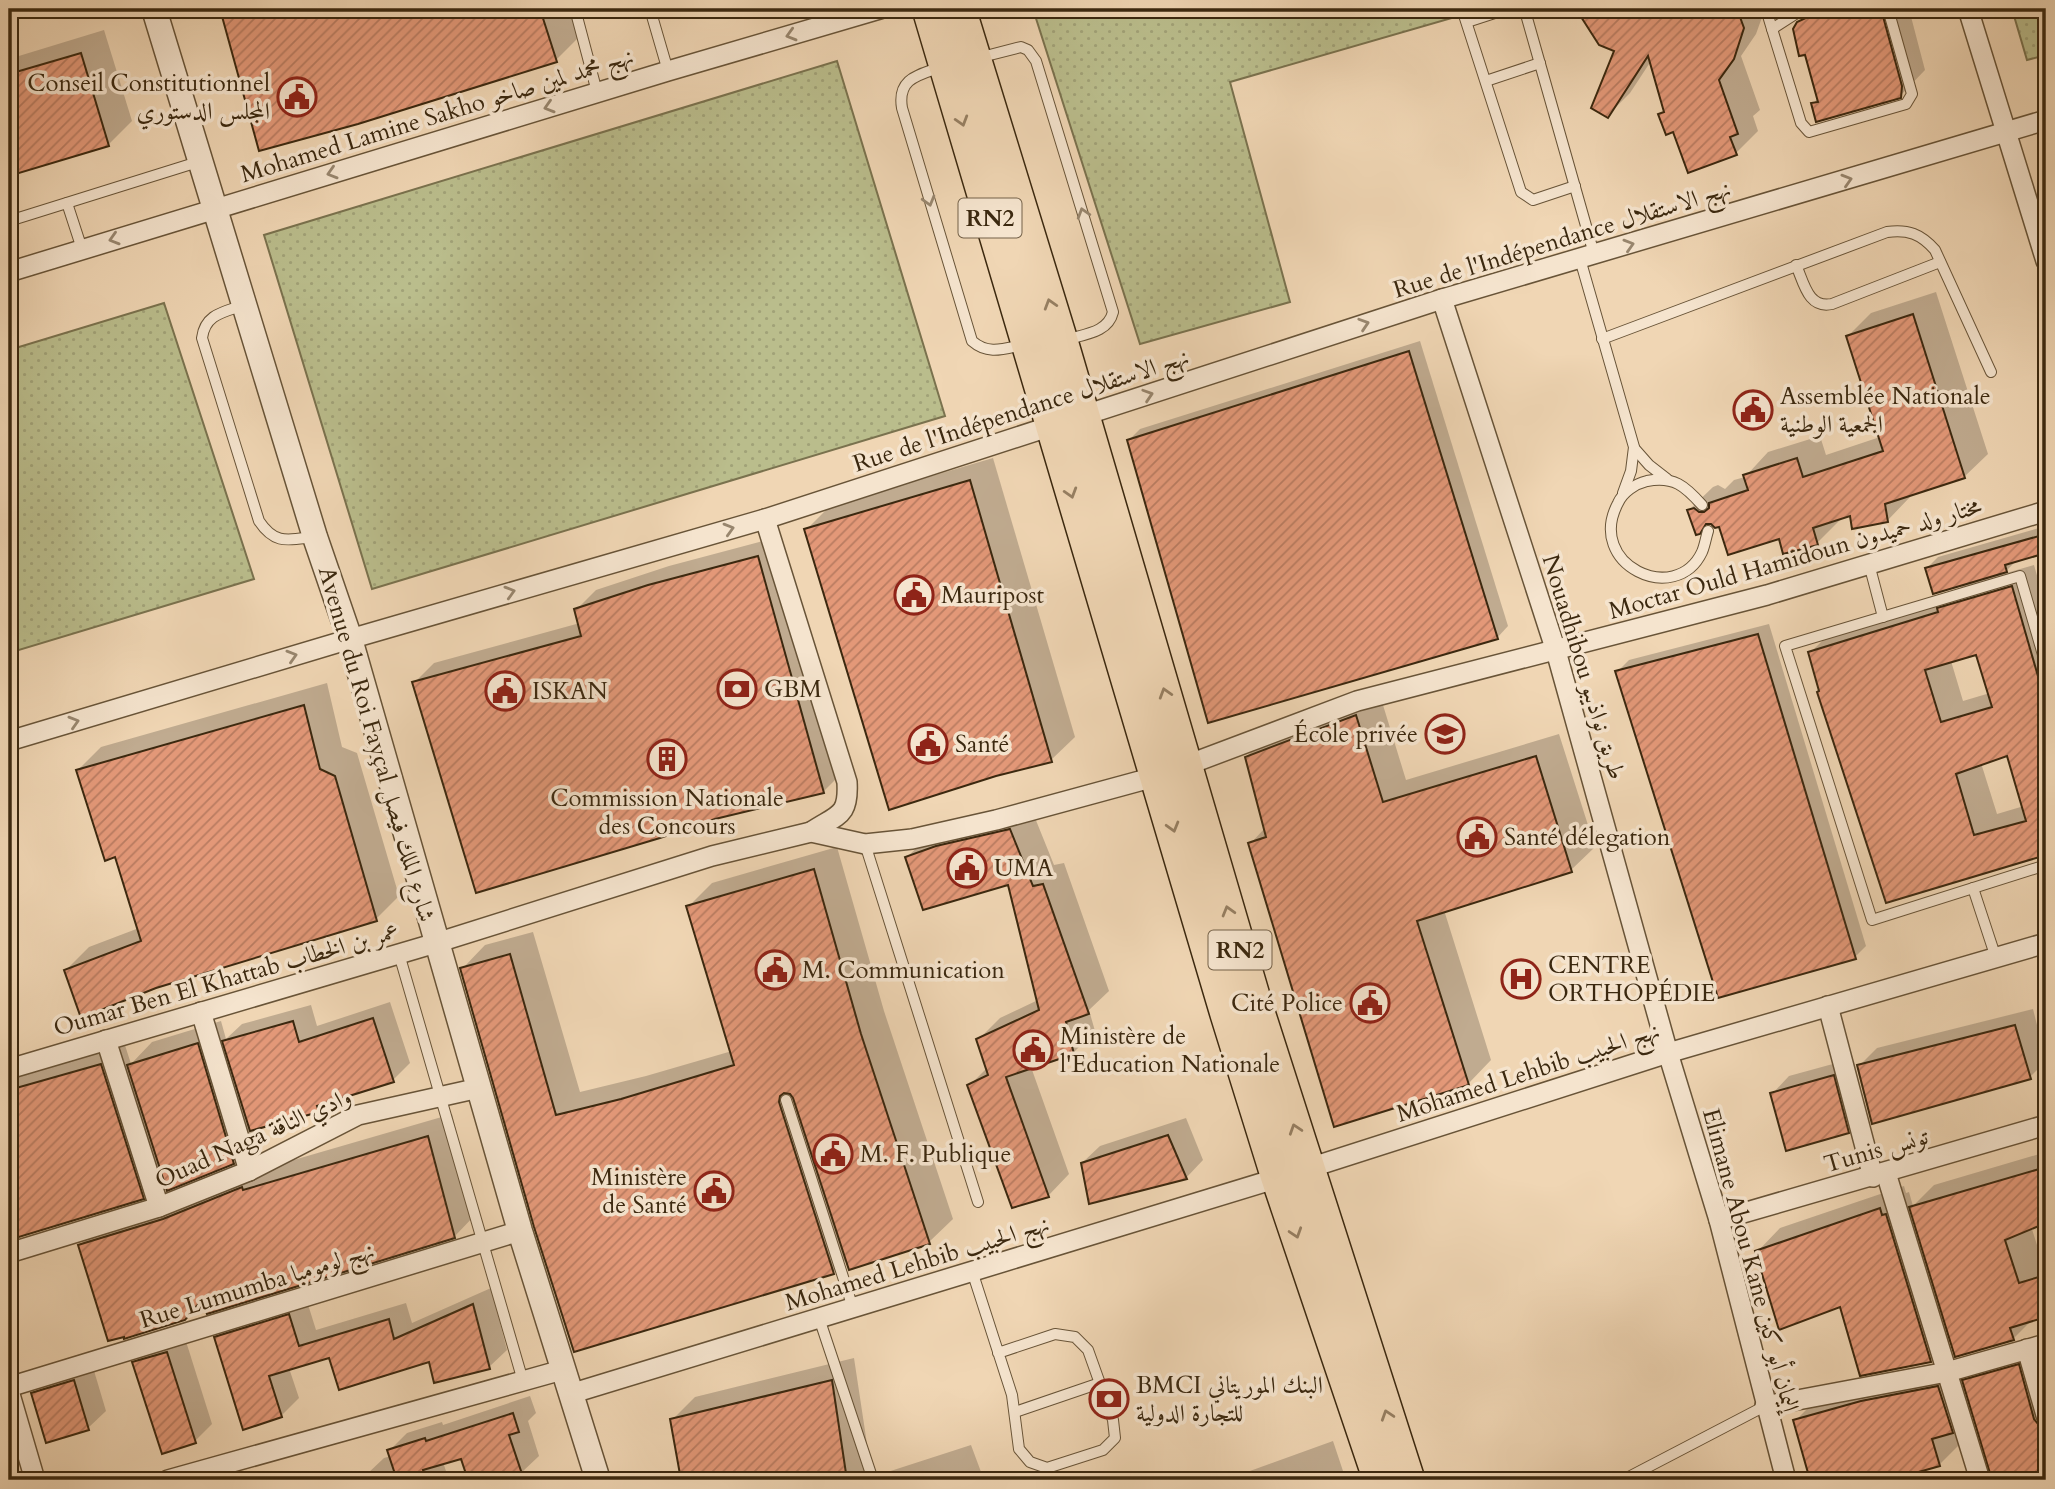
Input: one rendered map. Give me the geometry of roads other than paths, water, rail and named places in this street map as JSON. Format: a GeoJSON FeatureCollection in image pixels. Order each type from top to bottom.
{"type":"FeatureCollection","features":[{"type":"Feature","properties":{"kind":"highway","name":"RN2"},"geometry":{"type":"LineString","coordinates":[[929,9],[960,62],[1061,341],[1083,416],[1172,771],[1227,1014],[1293,1173],[1408,1480]]}},
{"type":"Feature","properties":{"kind":"highway","name":"RN2"},"geometry":{"type":"LineString","coordinates":[[959,9],[960,62],[1028,343],[1052,427],[1172,771]]}},
{"type":"Feature","properties":{"kind":"highway","name":"RN2"},"geometry":{"type":"LineString","coordinates":[[1293,1173],[1380,1480]]}},
{"type":"Feature","properties":{"kind":"street","name":"Avenue du Roi Fayçal شارع الملك فيصل"},"geometry":{"type":"LineString","coordinates":[[154,9],[315,537],[350,639],[520,1230],[598,1480]]}},
{"type":"Feature","properties":{"kind":"street","name":"Mohamed Lamine Sakho نهج محمد لمين صاخو"},"geometry":{"type":"LineString","coordinates":[[9,272],[597,92],[880,9]]}},
{"type":"Feature","properties":{"kind":"street"},"geometry":{"type":"LineString","coordinates":[[1968,9],[2046,261]]}},
{"type":"Feature","properties":{"kind":"street","name":"Rue de l'Indépendance نهج الاستقلال"},"geometry":{"type":"LineString","coordinates":[[9,741],[765,519],[1442,299],[2046,120]]}},
{"type":"Feature","properties":{"kind":"street","name":"Nouadhibou طريق نواذيبو"},"geometry":{"type":"LineString","coordinates":[[1442,299],[1556,651],[1668,1053]]}},
{"type":"Feature","properties":{"kind":"street","name":"Moctar Ould Hamidoun مختار ولد حميدون"},"geometry":{"type":"LineString","coordinates":[[1172,771],[1357,701],[1767,595],[2046,511]]}},
{"type":"Feature","properties":{"kind":"street"},"geometry":{"type":"LineString","coordinates":[[765,519],[848,782],[848,800],[843,811],[811,832]]}},
{"type":"Feature","properties":{"kind":"street","name":"Oumar Ben El Khattab عمر بن الخطاب"},"geometry":{"type":"LineString","coordinates":[[9,1069],[436,943],[712,856],[811,832],[865,844],[947,832],[1172,771]]}},
{"type":"Feature","properties":{"kind":"street","name":"Mohamed Lehbib نهج الحبيب"},"geometry":{"type":"LineString","coordinates":[[570,1394],[1293,1173],[1668,1053],[2046,943]]}},
{"type":"Feature","properties":{"kind":"street"},"geometry":{"type":"LineString","coordinates":[[1828,1006],[1879,1175],[1947,1372],[1980,1480]]}},
{"type":"Feature","properties":{"kind":"street"},"geometry":{"type":"LineString","coordinates":[[201,1012],[249,1171]]}},
{"type":"Feature","properties":{"kind":"street"},"geometry":{"type":"LineString","coordinates":[[106,1040],[159,1207]]}},
{"type":"Feature","properties":{"kind":"street","name":"Elimane Abou Kane إليمان أبو كين"},"geometry":{"type":"LineString","coordinates":[[1668,1053],[1719,1220],[1786,1480]]}},
{"type":"Feature","properties":{"kind":"street","name":"Ouad Naga وادي الناقة"},"geometry":{"type":"LineString","coordinates":[[9,1253],[159,1207],[249,1171],[358,1115],[479,1088]]}},
{"type":"Feature","properties":{"kind":"street","name":"Tunis تونس"},"geometry":{"type":"LineString","coordinates":[[1719,1220],[2046,1125]]}},
{"type":"Feature","properties":{"kind":"street","name":"Rue Lumumba نهج لومومبا"},"geometry":{"type":"LineString","coordinates":[[9,1389],[520,1230]]}},
{"type":"Feature","properties":{"kind":"street"},"geometry":{"type":"LineString","coordinates":[[1765,1406],[1947,1372],[2046,1344]]}},
{"type":"Feature","properties":{"kind":"street"},"geometry":{"type":"LineString","coordinates":[[2026,1349],[2046,1415]]}},
{"type":"Feature","properties":{"kind":"street"},"geometry":{"type":"LineString","coordinates":[[168,1480],[562,1370]]}},
{"type":"Feature","properties":{"kind":"street"},"geometry":{"type":"LineString","coordinates":[[9,1389],[36,1480]]}},
{"type":"Feature","properties":{"kind":"lane"},"geometry":{"type":"LineString","coordinates":[[575,9],[597,92]]}},
{"type":"Feature","properties":{"kind":"lane"},"geometry":{"type":"LineString","coordinates":[[650,9],[668,71]]}},
{"type":"Feature","properties":{"kind":"lane"},"geometry":{"type":"LineString","coordinates":[[1462,9],[1521,192],[1533,200],[1575,186]]}},
{"type":"Feature","properties":{"kind":"lane"},"geometry":{"type":"LineString","coordinates":[[1467,22],[1507,9]]}},
{"type":"Feature","properties":{"kind":"lane"},"geometry":{"type":"LineString","coordinates":[[1523,9],[1575,186],[1602,338],[1634,447],[1649,465],[1667,480],[1688,488],[1702,505]]}},
{"type":"Feature","properties":{"kind":"lane"},"geometry":{"type":"LineString","coordinates":[[1766,9],[1801,123],[1809,132],[1906,104],[1912,94],[1888,9]]}},
{"type":"Feature","properties":{"kind":"lane"},"geometry":{"type":"LineString","coordinates":[[1772,29],[1803,9]]}},
{"type":"Feature","properties":{"kind":"lane"},"geometry":{"type":"LineString","coordinates":[[1028,343],[988,351],[979,348],[972,341],[900,98],[908,81],[960,62],[1021,47],[1033,54],[1112,305],[1111,318],[1102,329],[1061,341]]}},
{"type":"Feature","properties":{"kind":"lane"},"geometry":{"type":"LineString","coordinates":[[1486,81],[1540,64]]}},
{"type":"Feature","properties":{"kind":"lane"},"geometry":{"type":"LineString","coordinates":[[9,221],[202,161]]}},
{"type":"Feature","properties":{"kind":"lane"},"geometry":{"type":"LineString","coordinates":[[67,203],[82,249]]}},
{"type":"Feature","properties":{"kind":"lane"},"geometry":{"type":"LineString","coordinates":[[1602,338],[1887,232],[1901,230],[1914,232],[1926,239],[1935,250],[1991,372]]}},
{"type":"Feature","properties":{"kind":"lane"},"geometry":{"type":"LineString","coordinates":[[1797,265],[1812,300],[1821,306],[1940,262]]}},
{"type":"Feature","properties":{"kind":"lane"},"geometry":{"type":"LineString","coordinates":[[245,305],[211,316],[206,322],[202,338],[259,521],[273,538],[286,540],[315,537]]}},
{"type":"Feature","properties":{"kind":"lane"},"geometry":{"type":"LineString","coordinates":[[1634,447],[1631,471],[1612,514],[1611,538],[1621,560],[1640,574],[1663,578],[1685,570],[1701,554],[1708,531]]}},
{"type":"Feature","properties":{"kind":"lane"},"geometry":{"type":"LineString","coordinates":[[1623,494],[1644,482],[1667,480]]}},
{"type":"Feature","properties":{"kind":"lane"},"geometry":{"type":"LineString","coordinates":[[1869,564],[1883,617]]}},
{"type":"Feature","properties":{"kind":"lane"},"geometry":{"type":"LineString","coordinates":[[2046,665],[2020,576],[1785,646],[1872,920],[2046,865]]}},
{"type":"Feature","properties":{"kind":"lane"},"geometry":{"type":"LineString","coordinates":[[865,844],[978,1202]]}},
{"type":"Feature","properties":{"kind":"lane"},"geometry":{"type":"LineString","coordinates":[[1973,888],[1996,958]]}},
{"type":"Feature","properties":{"kind":"lane"},"geometry":{"type":"LineString","coordinates":[[399,954],[523,1381]]}},
{"type":"Feature","properties":{"kind":"lane"},"geometry":{"type":"LineString","coordinates":[[786,1100],[853,1308]]}},
{"type":"Feature","properties":{"kind":"lane"},"geometry":{"type":"LineString","coordinates":[[972,1272],[1015,1412],[1019,1449],[1030,1462],[1047,1468],[1103,1450],[1115,1438],[1112,1420],[1088,1350],[1074,1337],[1055,1334],[998,1353]]}},
{"type":"Feature","properties":{"kind":"lane"},"geometry":{"type":"LineString","coordinates":[[819,1318],[873,1480]]}},
{"type":"Feature","properties":{"kind":"lane"},"geometry":{"type":"LineString","coordinates":[[1015,1412],[1100,1383]]}},
{"type":"Feature","properties":{"kind":"lane"},"geometry":{"type":"LineString","coordinates":[[1623,1480],[1765,1406]]}},
{"type":"Feature","properties":{"kind":"place","name":"Conseil Constitutionnel المجلس الدستوري"},"geometry":{"type":"Point","coordinates":[297,97]}},
{"type":"Feature","properties":{"kind":"place","name":"Assemblée Nationale الجمعية الوطنية"},"geometry":{"type":"Point","coordinates":[1753,410]}},
{"type":"Feature","properties":{"kind":"place","name":"Mauripost"},"geometry":{"type":"Point","coordinates":[914,595]}},
{"type":"Feature","properties":{"kind":"place","name":"GBM"},"geometry":{"type":"Point","coordinates":[737,689]}},
{"type":"Feature","properties":{"kind":"place","name":"ISKAN"},"geometry":{"type":"Point","coordinates":[505,691]}},
{"type":"Feature","properties":{"kind":"place","name":"École privée"},"geometry":{"type":"Point","coordinates":[1445,734]}},
{"type":"Feature","properties":{"kind":"place","name":"Santé"},"geometry":{"type":"Point","coordinates":[928,744]}},
{"type":"Feature","properties":{"kind":"place","name":"Commission Nationale des Concours"},"geometry":{"type":"Point","coordinates":[667,759]}},
{"type":"Feature","properties":{"kind":"place","name":"Santé délegation"},"geometry":{"type":"Point","coordinates":[1477,837]}},
{"type":"Feature","properties":{"kind":"place","name":"UMA"},"geometry":{"type":"Point","coordinates":[967,868]}},
{"type":"Feature","properties":{"kind":"place","name":"M. Communication"},"geometry":{"type":"Point","coordinates":[775,970]}},
{"type":"Feature","properties":{"kind":"place","name":"CENTRE ORTHOPÉDIE"},"geometry":{"type":"Point","coordinates":[1521,979]}},
{"type":"Feature","properties":{"kind":"place","name":"Cité Police"},"geometry":{"type":"Point","coordinates":[1370,1003]}},
{"type":"Feature","properties":{"kind":"place","name":"Ministère de l'Education Nationale"},"geometry":{"type":"Point","coordinates":[1033,1050]}},
{"type":"Feature","properties":{"kind":"place","name":"M. F. Publique"},"geometry":{"type":"Point","coordinates":[833,1154]}},
{"type":"Feature","properties":{"kind":"place","name":"Ministère de Santé"},"geometry":{"type":"Point","coordinates":[714,1191]}},
{"type":"Feature","properties":{"kind":"place","name":"BMCI البنك الموريتاني للتجارة الدولية"},"geometry":{"type":"Point","coordinates":[1109,1399]}}]}
